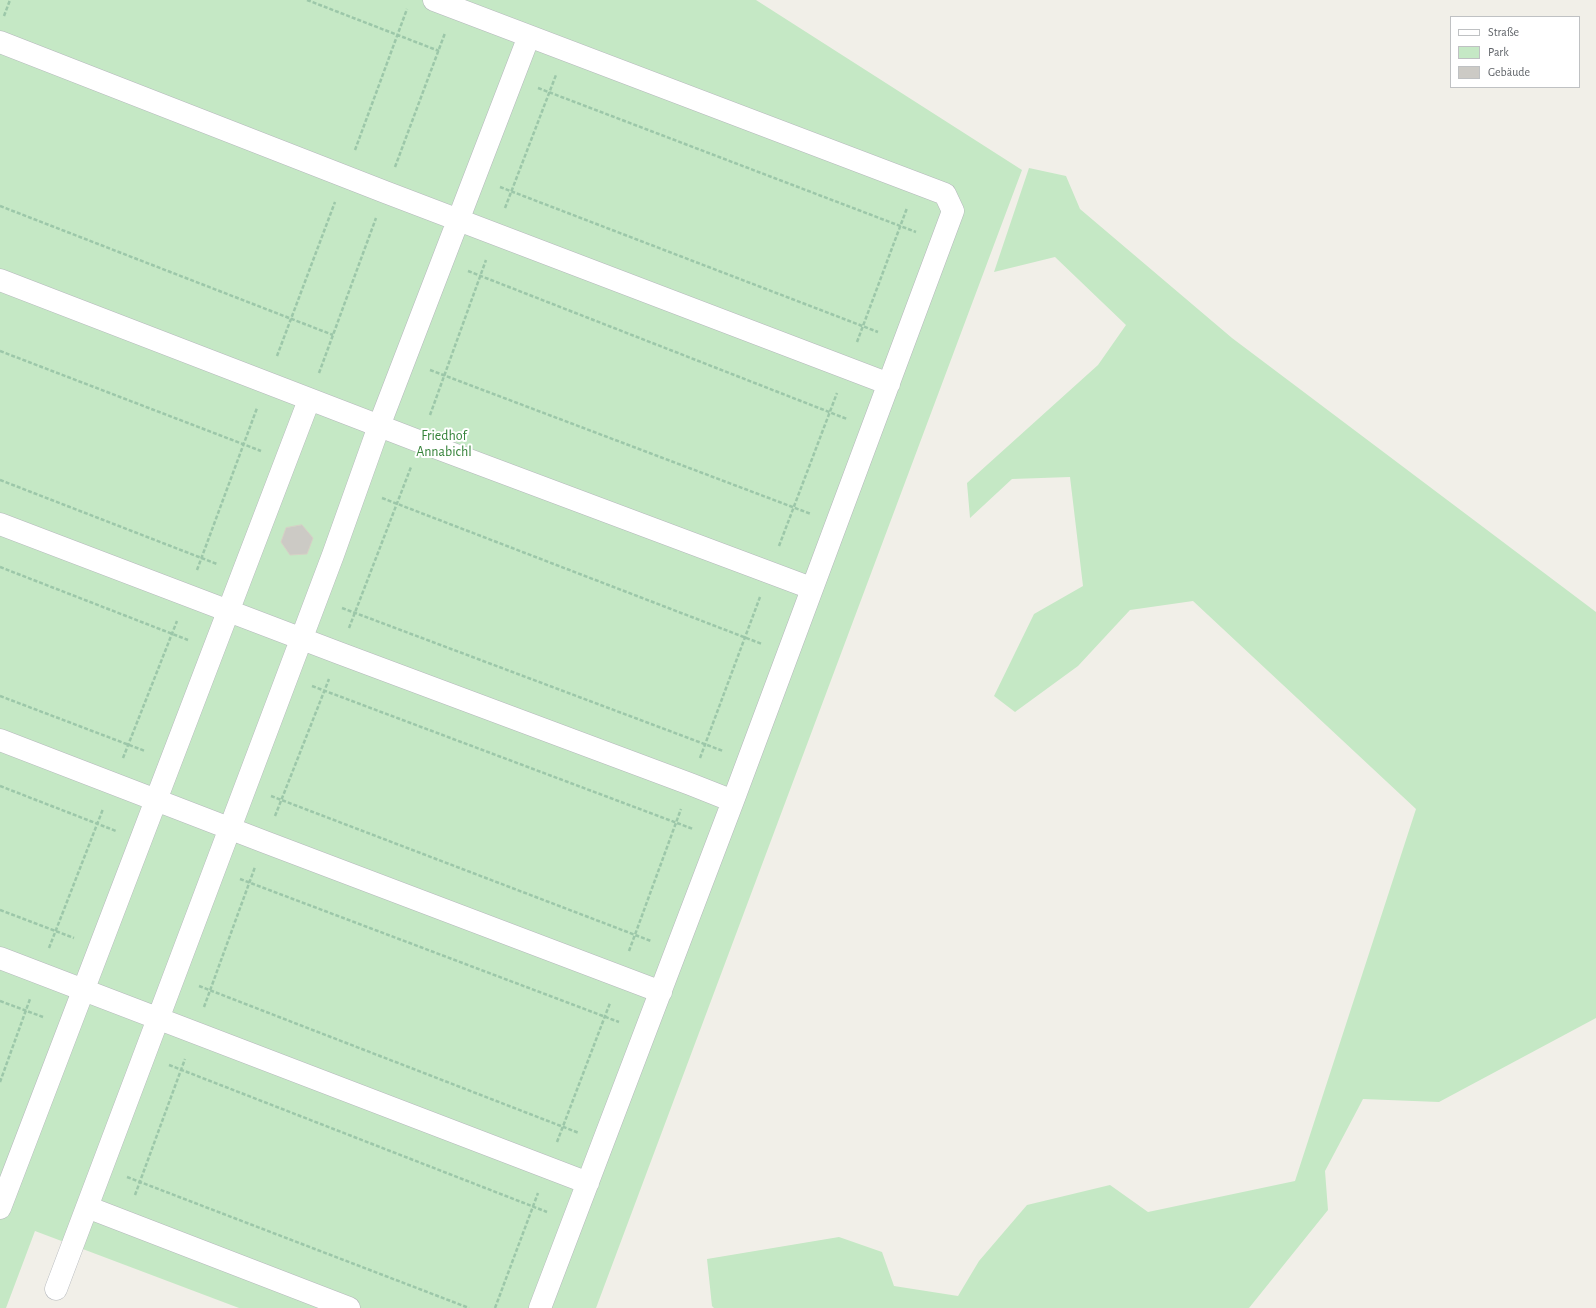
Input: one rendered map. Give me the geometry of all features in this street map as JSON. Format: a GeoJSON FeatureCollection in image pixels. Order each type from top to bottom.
{"type":"FeatureCollection","features":[{"type":"Feature","properties":{"kind":"lane"},"geometry":{"type":"LineString","coordinates":[[434,0],[945,194],[953,211],[835,523],[733,801],[540,1308]]}},
{"type":"Feature","properties":{"kind":"lane"},"geometry":{"type":"LineString","coordinates":[[56,1289],[230,829],[379,426],[529,36]]}},
{"type":"Feature","properties":{"kind":"lane"},"geometry":{"type":"LineString","coordinates":[[0,42],[888,384]]}},
{"type":"Feature","properties":{"kind":"lane"},"geometry":{"type":"LineString","coordinates":[[0,280],[309,400],[811,588]]}},
{"type":"Feature","properties":{"kind":"lane"},"geometry":{"type":"LineString","coordinates":[[0,1208],[5,1179],[70,1027],[170,760],[309,400]]}},
{"type":"Feature","properties":{"kind":"lane"},"geometry":{"type":"LineString","coordinates":[[0,524],[187,596],[733,801]]}},
{"type":"Feature","properties":{"kind":"lane"},"geometry":{"type":"LineString","coordinates":[[0,740],[230,829],[661,992]]}},
{"type":"Feature","properties":{"kind":"lane"},"geometry":{"type":"LineString","coordinates":[[0,958],[588,1183]]}},
{"type":"Feature","properties":{"kind":"lane"},"geometry":{"type":"LineString","coordinates":[[87,1207],[349,1308]]}},
{"type":"Feature","properties":{"kind":"path"},"geometry":{"type":"LineString","coordinates":[[307,0],[439,51]]}},
{"type":"Feature","properties":{"kind":"path"},"geometry":{"type":"LineString","coordinates":[[0,1082],[55,931],[187,596],[408,7]]}},
{"type":"Feature","properties":{"kind":"path"},"geometry":{"type":"LineString","coordinates":[[513,78],[941,242]]}},
{"type":"Feature","properties":{"kind":"path"},"geometry":{"type":"LineString","coordinates":[[475,178],[904,342]]}},
{"type":"Feature","properties":{"kind":"path"},"geometry":{"type":"LineString","coordinates":[[495,1308],[547,1167],[605,1017],[793,507],[916,183]]}},
{"type":"Feature","properties":{"kind":"path"},"geometry":{"type":"LineString","coordinates":[[0,206],[333,335]]}},
{"type":"Feature","properties":{"kind":"path"},"geometry":{"type":"LineString","coordinates":[[443,261],[872,428]]}},
{"type":"Feature","properties":{"kind":"path"},"geometry":{"type":"LineString","coordinates":[[0,351],[285,460]]}},
{"type":"Feature","properties":{"kind":"path"},"geometry":{"type":"LineString","coordinates":[[404,360],[835,523]]}},
{"type":"Feature","properties":{"kind":"path"},"geometry":{"type":"LineString","coordinates":[[0,480],[242,574]]}},
{"type":"Feature","properties":{"kind":"path"},"geometry":{"type":"LineString","coordinates":[[357,488],[787,653]]}},
{"type":"Feature","properties":{"kind":"path"},"geometry":{"type":"LineString","coordinates":[[0,567],[213,649]]}},
{"type":"Feature","properties":{"kind":"path"},"geometry":{"type":"LineString","coordinates":[[316,598],[748,760]]}},
{"type":"Feature","properties":{"kind":"path"},"geometry":{"type":"LineString","coordinates":[[287,676],[718,838]]}},
{"type":"Feature","properties":{"kind":"path"},"geometry":{"type":"LineString","coordinates":[[0,696],[170,760]]}},
{"type":"Feature","properties":{"kind":"path"},"geometry":{"type":"LineString","coordinates":[[0,786],[140,840]]}},
{"type":"Feature","properties":{"kind":"path"},"geometry":{"type":"LineString","coordinates":[[246,786],[676,951]]}},
{"type":"Feature","properties":{"kind":"path"},"geometry":{"type":"LineString","coordinates":[[214,869],[645,1032]]}},
{"type":"Feature","properties":{"kind":"path"},"geometry":{"type":"LineString","coordinates":[[0,910],[100,948]]}},
{"type":"Feature","properties":{"kind":"path"},"geometry":{"type":"LineString","coordinates":[[174,976],[604,1142]]}},
{"type":"Feature","properties":{"kind":"path"},"geometry":{"type":"LineString","coordinates":[[0,1001],[70,1027]]}},
{"type":"Feature","properties":{"kind":"path"},"geometry":{"type":"LineString","coordinates":[[144,1056],[573,1223]]}},
{"type":"Feature","properties":{"kind":"path"},"geometry":{"type":"LineString","coordinates":[[102,1168],[469,1308]]}},
{"type":"Feature","properties":{"kind":"green space","name":"Friedhof Annabichl"},"geometry":{"type":"Polygon","coordinates":[[[0,0],[756,0],[1022,170],[596,1308],[239,1308],[35,1231],[6,1308],[0,1308],[0,0]]]}},
{"type":"Feature","properties":{"kind":"green space"},"geometry":{"type":"Polygon","coordinates":[[[1029,168],[1066,176],[1080,209],[1232,338],[1596,612],[1596,1018],[1439,1102],[1363,1099],[1325,1171],[1328,1210],[1249,1308],[714,1308],[712,1306],[707,1259],[839,1237],[882,1252],[894,1286],[958,1296],[979,1261],[1027,1205],[1110,1185],[1148,1212],[1295,1181],[1416,809],[1193,601],[1130,610],[1078,666],[1015,712],[994,696],[1034,614],[1083,586],[1070,477],[1012,479],[970,518],[967,483],[1098,365],[1126,325],[1055,257],[994,272],[1029,168]]]}},
{"type":"Feature","properties":{"kind":"building"},"geometry":{"type":"Polygon","coordinates":[[[302,525],[313,538],[307,554],[290,555],[281,542],[286,528],[302,525]]]}}]}
